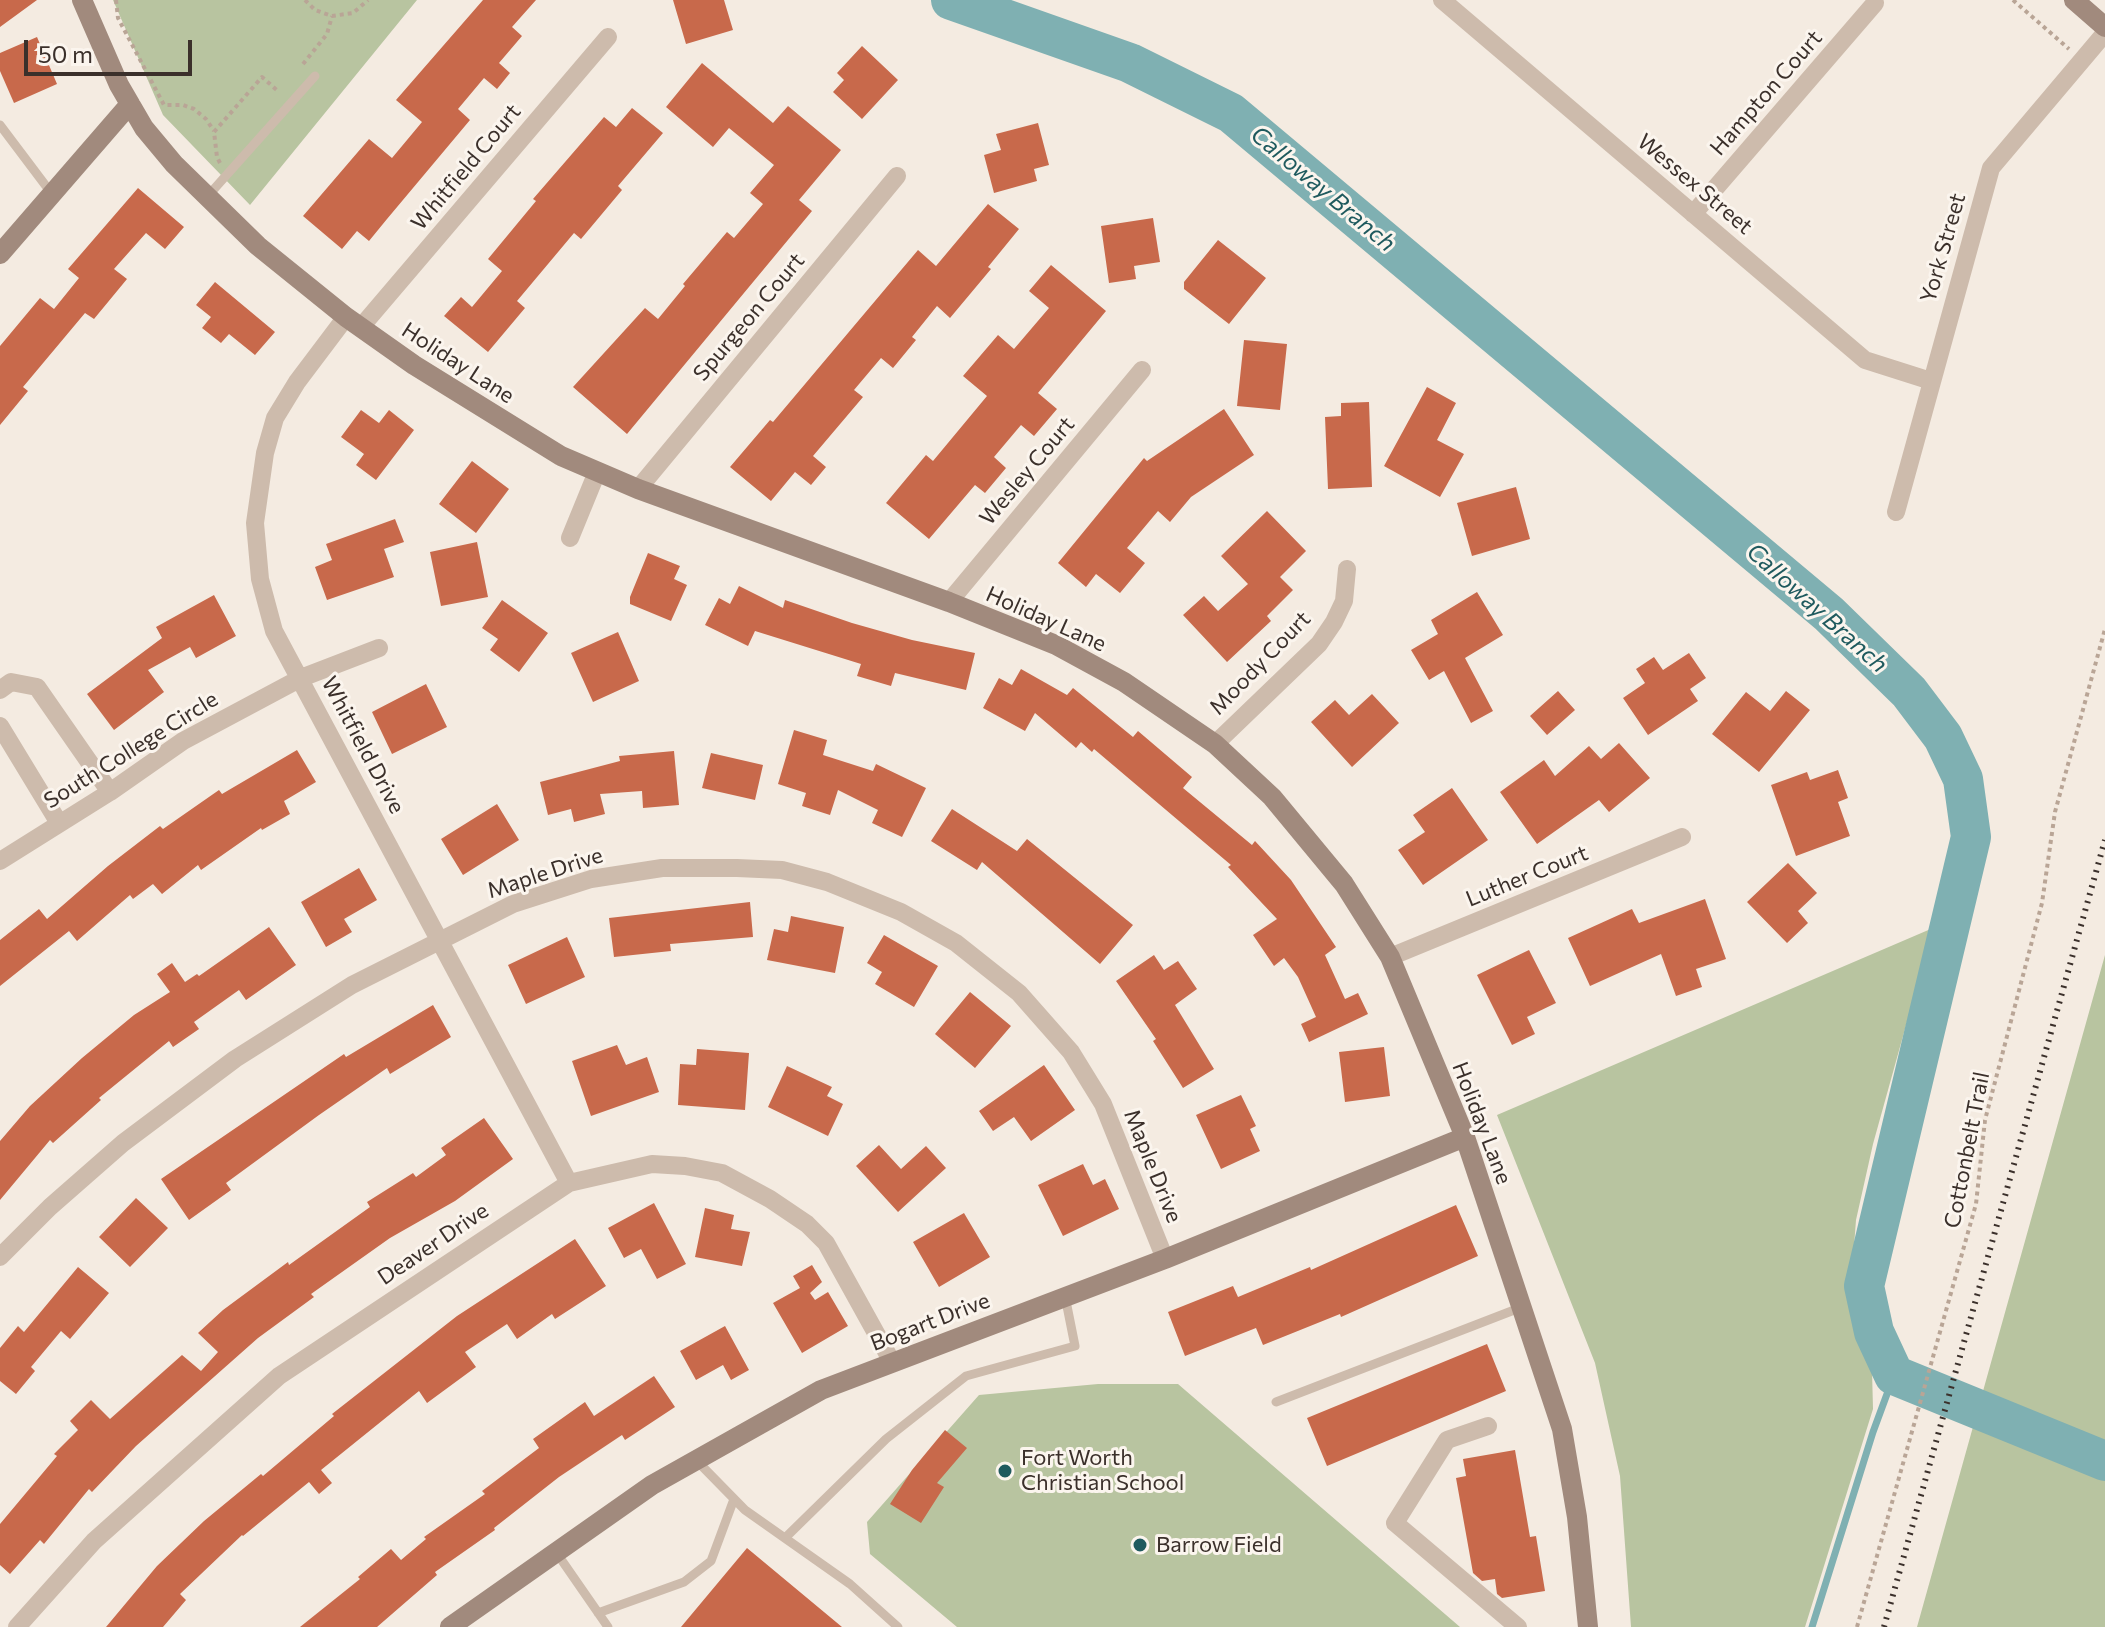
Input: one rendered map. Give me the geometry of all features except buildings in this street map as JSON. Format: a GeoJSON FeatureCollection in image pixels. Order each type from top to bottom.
{"type":"FeatureCollection","features":[{"type":"Feature","properties":{"kind":"street","name":"Holiday Lane"},"geometry":{"type":"LineString","coordinates":[[82,0],[112,71],[144,128],[206,198],[258,246],[414,365],[526,436],[597,472],[949,602],[1056,645],[1124,682],[1215,744],[1272,797],[1344,884],[1390,957],[1465,1137],[1562,1429],[1577,1517],[1588,1627]]}},
{"type":"Feature","properties":{"kind":"street"},"geometry":{"type":"LineString","coordinates":[[2081,2],[2105,27]]}},
{"type":"Feature","properties":{"kind":"street","name":"Hampton Court"},"geometry":{"type":"LineString","coordinates":[[1693,214],[1875,3]]}},
{"type":"Feature","properties":{"kind":"street","name":"Wessex Street"},"geometry":{"type":"LineString","coordinates":[[1454,4],[1865,360],[1931,381]]}},
{"type":"Feature","properties":{"kind":"street","name":"York Street"},"geometry":{"type":"LineString","coordinates":[[1896,512],[1991,168],[2105,33]]}},
{"type":"Feature","properties":{"kind":"street","name":"Whitfield Court"},"geometry":{"type":"LineString","coordinates":[[354,322],[608,37]]}},
{"type":"Feature","properties":{"kind":"street"},"geometry":{"type":"LineString","coordinates":[[0,254],[130,104]]}},
{"type":"Feature","properties":{"kind":"street","name":"Spurgeon Court"},"geometry":{"type":"LineString","coordinates":[[638,489],[897,176]]}},
{"type":"Feature","properties":{"kind":"street","name":"Whitfield Drive"},"geometry":{"type":"LineString","coordinates":[[354,322],[297,382],[275,418],[265,453],[255,523],[260,579],[274,631],[569,1183]]}},
{"type":"Feature","properties":{"kind":"street","name":"Wesley Court"},"geometry":{"type":"LineString","coordinates":[[949,602],[1142,370]]}},
{"type":"Feature","properties":{"kind":"street"},"geometry":{"type":"LineString","coordinates":[[570,538],[597,472]]}},
{"type":"Feature","properties":{"kind":"street","name":"Moody Court"},"geometry":{"type":"LineString","coordinates":[[1215,744],[1319,644],[1344,601],[1347,569]]}},
{"type":"Feature","properties":{"kind":"street","name":"South College Circle"},"geometry":{"type":"LineString","coordinates":[[0,861],[110,792],[183,741],[301,678],[379,648]]}},
{"type":"Feature","properties":{"kind":"street"},"geometry":{"type":"LineString","coordinates":[[0,690],[11,682],[37,687],[110,792]]}},
{"type":"Feature","properties":{"kind":"street"},"geometry":{"type":"LineString","coordinates":[[0,726],[59,823]]}},
{"type":"Feature","properties":{"kind":"street","name":"Luther Court"},"geometry":{"type":"LineString","coordinates":[[1390,957],[1682,837]]}},
{"type":"Feature","properties":{"kind":"street","name":"Maple Drive"},"geometry":{"type":"LineString","coordinates":[[0,1257],[50,1207],[123,1143],[235,1059],[352,985],[513,904],[591,879],[662,868],[782,870],[827,882],[901,912],[956,943],[1019,993],[1071,1052],[1103,1104],[1165,1259]]}},
{"type":"Feature","properties":{"kind":"street","name":"Bogart Drive"},"geometry":{"type":"LineString","coordinates":[[450,1627],[652,1485],[821,1390],[1165,1259],[1465,1137]]}},
{"type":"Feature","properties":{"kind":"street","name":"Deaver Drive"},"geometry":{"type":"LineString","coordinates":[[17,1627],[94,1541],[279,1376],[569,1183],[652,1164],[685,1166],[722,1173],[770,1199],[807,1224],[826,1243],[892,1362]]}},
{"type":"Feature","properties":{"kind":"street"},"geometry":{"type":"LineString","coordinates":[[1488,1426],[1447,1440],[1395,1523],[1518,1627]]}},
{"type":"Feature","properties":{"kind":"lane"},"geometry":{"type":"LineString","coordinates":[[206,198],[315,76]]}},
{"type":"Feature","properties":{"kind":"lane"},"geometry":{"type":"LineString","coordinates":[[0,125],[52,194]]}},
{"type":"Feature","properties":{"kind":"lane"},"geometry":{"type":"LineString","coordinates":[[785,1538],[886,1439],[966,1376],[1075,1346],[1065,1296]]}},
{"type":"Feature","properties":{"kind":"lane"},"geometry":{"type":"LineString","coordinates":[[1276,1402],[1522,1307]]}},
{"type":"Feature","properties":{"kind":"lane"},"geometry":{"type":"LineString","coordinates":[[696,1460],[745,1510],[850,1584],[898,1627]]}},
{"type":"Feature","properties":{"kind":"lane"},"geometry":{"type":"LineString","coordinates":[[598,1613],[684,1582],[711,1561],[734,1499]]}},
{"type":"Feature","properties":{"kind":"lane"},"geometry":{"type":"LineString","coordinates":[[556,1552],[608,1627]]}},
{"type":"Feature","properties":{"kind":"path"},"geometry":{"type":"LineString","coordinates":[[116,0],[118,18],[164,105],[183,105],[206,119],[214,132],[217,157],[230,171]]}},
{"type":"Feature","properties":{"kind":"path"},"geometry":{"type":"LineString","coordinates":[[305,0],[315,10],[332,16],[353,13],[368,0]]}},
{"type":"Feature","properties":{"kind":"path"},"geometry":{"type":"LineString","coordinates":[[2013,0],[2082,60]]}},
{"type":"Feature","properties":{"kind":"path"},"geometry":{"type":"LineString","coordinates":[[299,69],[327,34],[332,16]]}},
{"type":"Feature","properties":{"kind":"path"},"geometry":{"type":"LineString","coordinates":[[214,132],[262,77],[280,92]]}},
{"type":"Feature","properties":{"kind":"path","name":"Cottonbelt Trail"},"geometry":{"type":"LineString","coordinates":[[1857,1627],[1976,1204],[1985,1120],[2042,903],[2055,812],[2105,629]]}},
{"type":"Feature","properties":{"kind":"green space"},"geometry":{"type":"Polygon","coordinates":[[[113,0],[417,0],[250,205],[163,115],[113,0]]]}},
{"type":"Feature","properties":{"kind":"green space"},"geometry":{"type":"Polygon","coordinates":[[[1933,928],[1873,1144],[1856,1220],[1850,1298],[1872,1370],[1873,1409],[1805,1627],[1631,1627],[1620,1476],[1595,1363],[1497,1115],[1933,928]]]}},
{"type":"Feature","properties":{"kind":"green space"},"geometry":{"type":"Polygon","coordinates":[[[2105,955],[2105,1627],[1917,1627],[2105,955]]]}},
{"type":"Feature","properties":{"kind":"green space"},"geometry":{"type":"Polygon","coordinates":[[[1098,1384],[1178,1384],[1460,1627],[957,1627],[870,1554],[867,1522],[979,1395],[1098,1384]]]}},
{"type":"Feature","properties":{"kind":"waterway","name":"Calloway Branch"},"geometry":{"type":"LineString","coordinates":[[951,0],[1130,63],[1231,113],[1829,614],[1909,692],[1943,737],[1963,779],[1971,837],[1864,1286],[1874,1332],[1894,1375],[2105,1461]]}},
{"type":"Feature","properties":{"kind":"waterway"},"geometry":{"type":"LineString","coordinates":[[1812,1627],[1894,1375]]}},
{"type":"Feature","properties":{"kind":"railway"},"geometry":{"type":"LineString","coordinates":[[1884,1627],[2105,840]]}},
{"type":"Feature","properties":{"kind":"place","name":"Fort Worth Christian School"},"geometry":{"type":"Point","coordinates":[1005,1471]}},
{"type":"Feature","properties":{"kind":"place","name":"Barrow Field"},"geometry":{"type":"Point","coordinates":[1140,1545]}}]}
